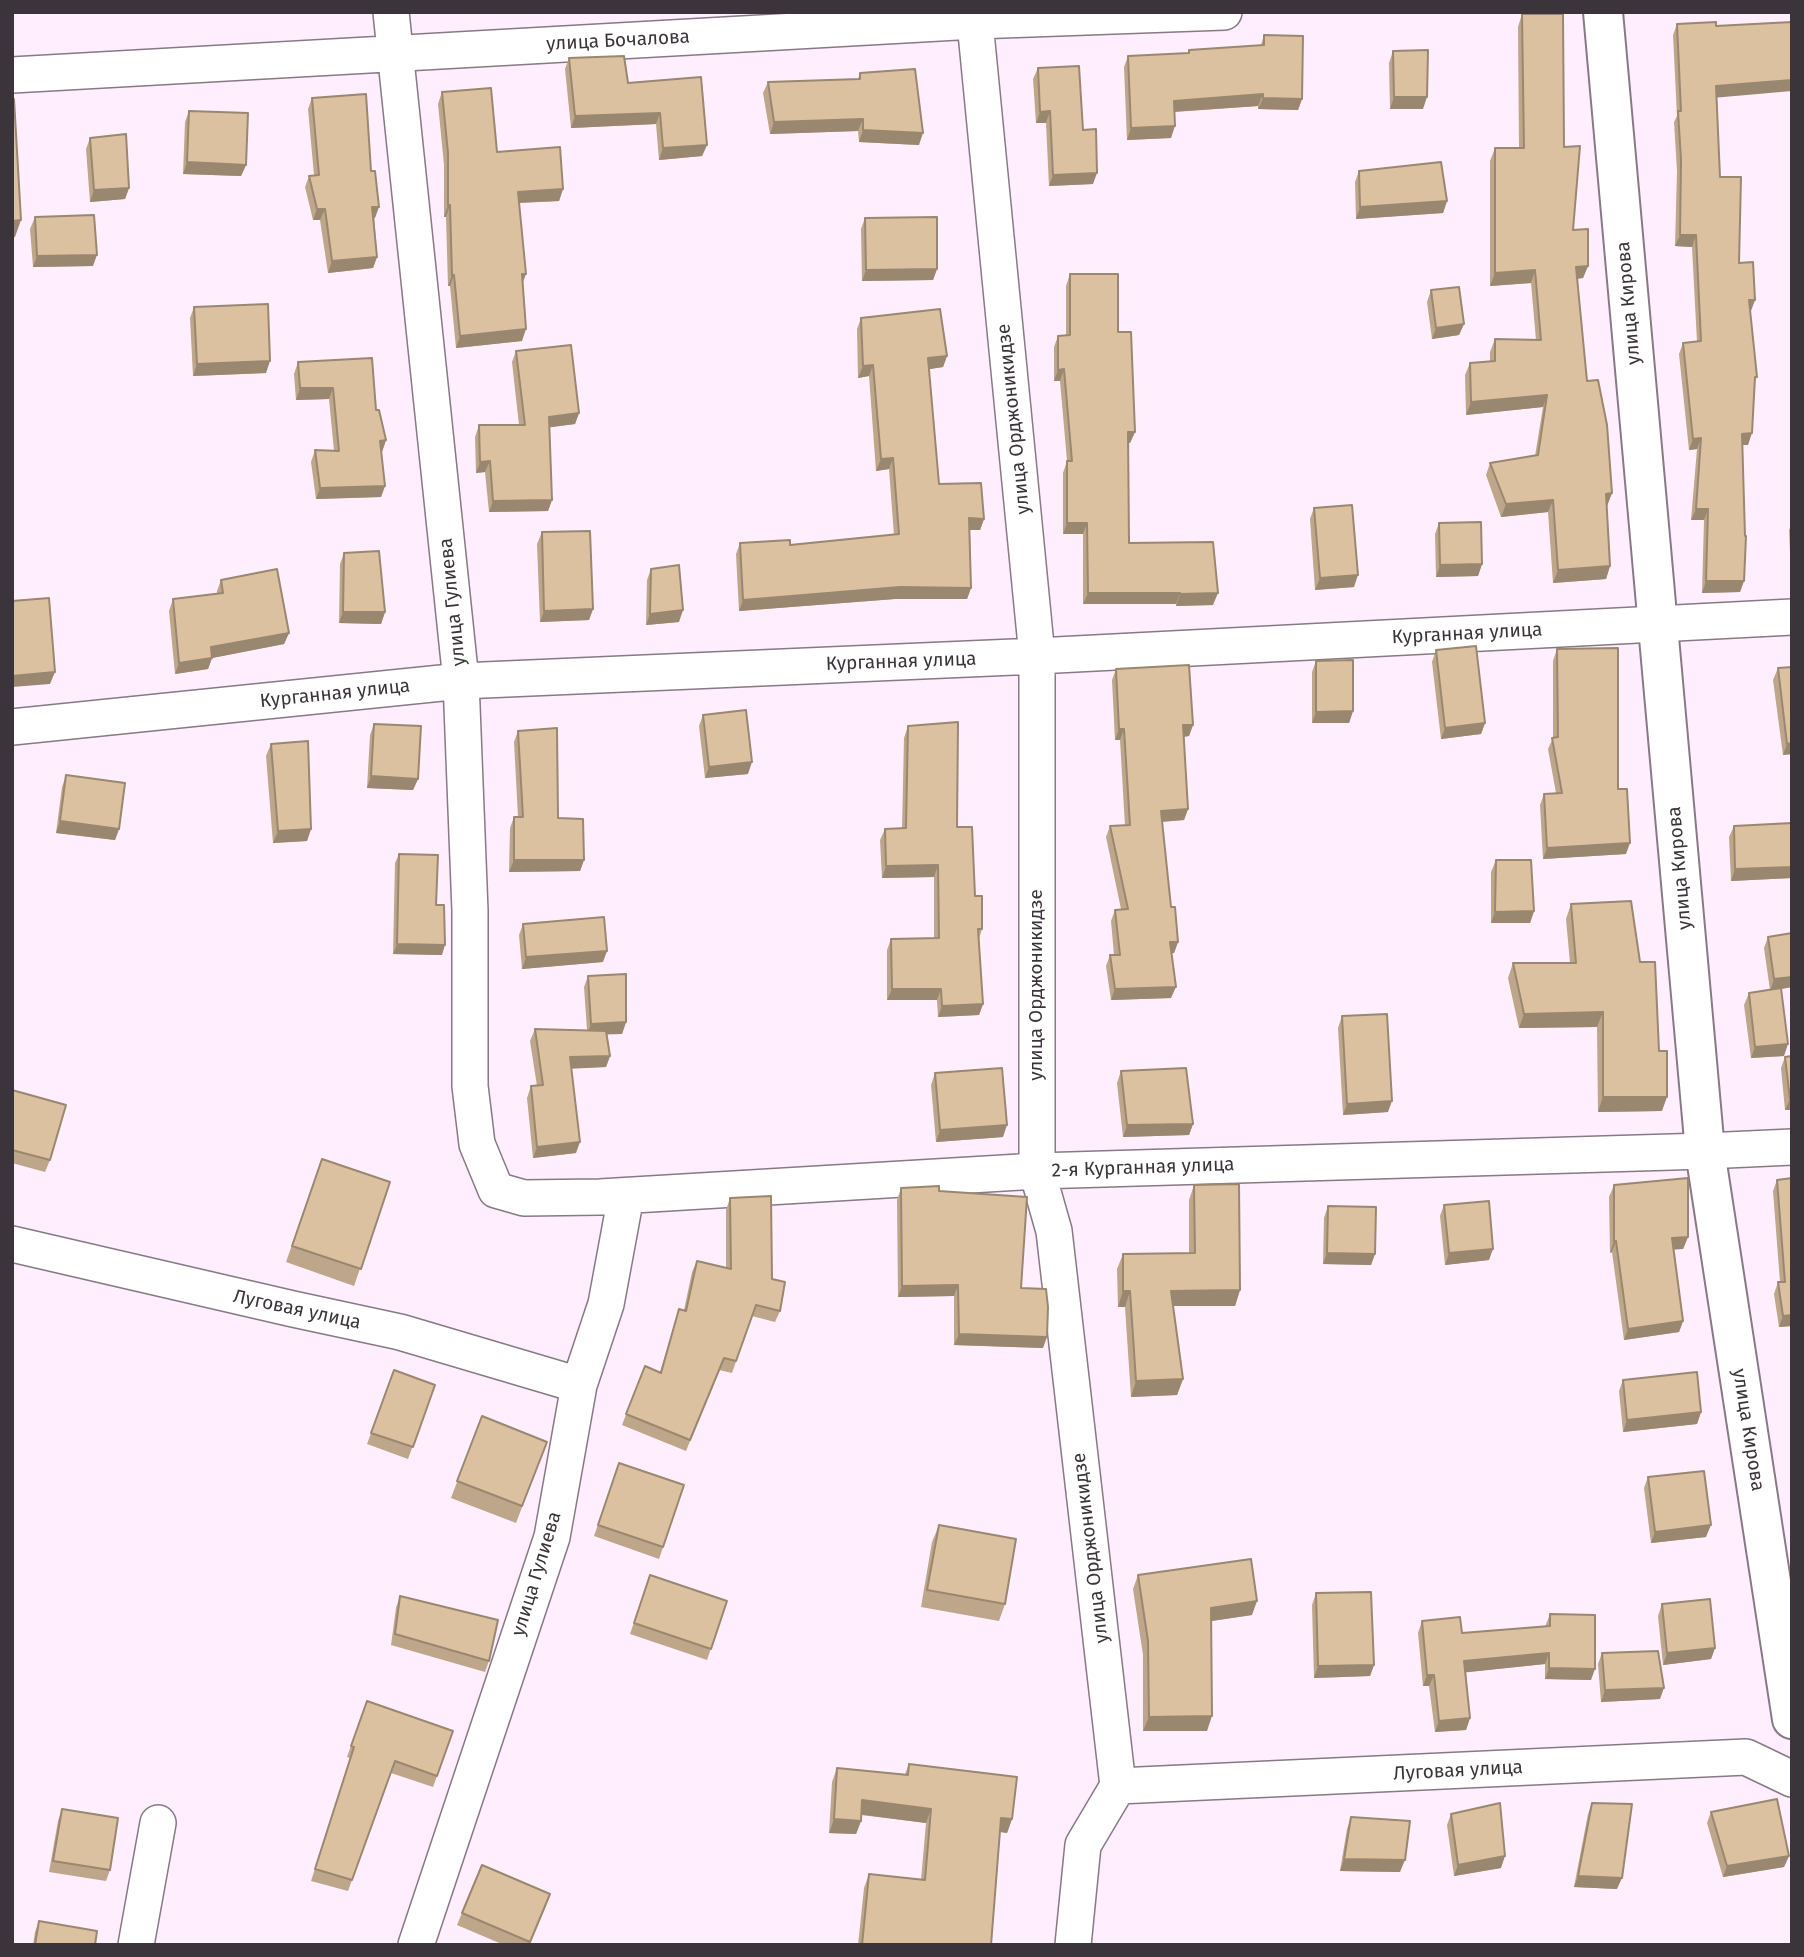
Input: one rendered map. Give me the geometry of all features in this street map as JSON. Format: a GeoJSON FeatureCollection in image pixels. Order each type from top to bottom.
{"type":"FeatureCollection","features":[{"type":"Feature","properties":{"kind":"street","name":"улица Гулиева"},"geometry":{"type":"LineString","coordinates":[[391,12],[461,681],[470,911],[470,1086],[477,1144],[496,1190]]}},
{"type":"Feature","properties":{"kind":"street","name":"улица Бочалова"},"geometry":{"type":"LineString","coordinates":[[12,75],[974,17],[1224,12]]}},
{"type":"Feature","properties":{"kind":"street","name":"улица Кирова"},"geometry":{"type":"LineString","coordinates":[[1603,12],[1705,1151],[1792,1719]]}},
{"type":"Feature","properties":{"kind":"street","name":"улица Орджоникидзе"},"geometry":{"type":"LineString","coordinates":[[974,17],[1037,656],[1037,1171],[1054,1231],[1118,1786]]}},
{"type":"Feature","properties":{"kind":"street","name":"Курганная улица"},"geometry":{"type":"LineString","coordinates":[[12,727],[461,681],[1037,656],[1792,617]]}},
{"type":"Feature","properties":{"kind":"street","name":"2-я Курганная улица"},"geometry":{"type":"LineString","coordinates":[[496,1190],[524,1198],[626,1195],[1037,1171],[1792,1147]]}},
{"type":"Feature","properties":{"kind":"street","name":"улица Гулиева"},"geometry":{"type":"LineString","coordinates":[[416,1945],[552,1537],[579,1385],[606,1304],[626,1195]]}},
{"type":"Feature","properties":{"kind":"street","name":"Луговая улица"},"geometry":{"type":"LineString","coordinates":[[12,1244],[400,1332],[579,1385]]}},
{"type":"Feature","properties":{"kind":"street","name":"Луговая улица"},"geometry":{"type":"LineString","coordinates":[[1118,1786],[1746,1757],[1792,1779]]}},
{"type":"Feature","properties":{"kind":"street"},"geometry":{"type":"LineString","coordinates":[[1073,1945],[1083,1845],[1118,1786]]}},
{"type":"Feature","properties":{"kind":"street"},"geometry":{"type":"LineString","coordinates":[[136,1945],[158,1823]]}},
{"type":"Feature","properties":{"kind":"building"},"geometry":{"type":"Polygon","coordinates":[[[1522,14],[1563,14],[1564,147],[1580,146],[1573,230],[1588,229],[1588,266],[1576,267],[1587,381],[1598,380],[1607,425],[1612,493],[1606,494],[1610,566],[1558,570],[1553,500],[1506,504],[1490,463],[1538,455],[1547,395],[1471,402],[1470,363],[1495,361],[1495,339],[1541,340],[1535,270],[1495,273],[1495,148],[1524,148],[1522,14]]]}},
{"type":"Feature","properties":{"kind":"building"},"geometry":{"type":"Polygon","coordinates":[[[1716,22],[1716,26],[1792,22],[1792,80],[1716,86],[1720,177],[1741,177],[1739,263],[1753,262],[1755,300],[1749,300],[1757,377],[1752,433],[1742,434],[1746,536],[1744,581],[1706,581],[1708,509],[1696,509],[1701,438],[1693,439],[1683,343],[1701,341],[1696,235],[1680,235],[1681,160],[1678,111],[1681,111],[1677,24],[1716,22]]]}},
{"type":"Feature","properties":{"kind":"building"},"geometry":{"type":"Polygon","coordinates":[[[1264,35],[1303,36],[1302,99],[1263,98],[1263,94],[1174,101],[1175,126],[1131,128],[1128,56],[1264,45],[1264,35]]]}},
{"type":"Feature","properties":{"kind":"building"},"geometry":{"type":"Polygon","coordinates":[[[1428,50],[1427,97],[1394,97],[1393,51],[1428,50]]]}},
{"type":"Feature","properties":{"kind":"building"},"geometry":{"type":"Polygon","coordinates":[[[624,56],[628,83],[701,77],[707,145],[663,148],[660,113],[575,116],[569,58],[624,56]]]}},
{"type":"Feature","properties":{"kind":"building"},"geometry":{"type":"Polygon","coordinates":[[[1079,66],[1083,130],[1096,129],[1097,173],[1053,175],[1050,111],[1040,112],[1038,68],[1079,66]]]}},
{"type":"Feature","properties":{"kind":"building"},"geometry":{"type":"Polygon","coordinates":[[[915,69],[923,133],[863,130],[863,119],[774,122],[768,82],[860,79],[860,73],[915,69]]]}},
{"type":"Feature","properties":{"kind":"building"},"geometry":{"type":"Polygon","coordinates":[[[491,88],[497,152],[560,147],[563,189],[518,192],[526,274],[522,274],[526,329],[460,336],[452,275],[448,153],[442,92],[491,88]]]}},
{"type":"Feature","properties":{"kind":"building"},"geometry":{"type":"Polygon","coordinates":[[[366,94],[371,171],[375,171],[379,207],[372,207],[377,257],[332,261],[325,209],[317,209],[309,176],[319,175],[312,98],[366,94]]]}},
{"type":"Feature","properties":{"kind":"building"},"geometry":{"type":"Polygon","coordinates":[[[12,99],[21,220],[12,221],[12,99]]]}},
{"type":"Feature","properties":{"kind":"building"},"geometry":{"type":"Polygon","coordinates":[[[189,111],[248,113],[246,165],[187,162],[189,111]]]}},
{"type":"Feature","properties":{"kind":"building"},"geometry":{"type":"Polygon","coordinates":[[[126,134],[129,188],[94,190],[90,138],[126,134]]]}},
{"type":"Feature","properties":{"kind":"building"},"geometry":{"type":"Polygon","coordinates":[[[1441,162],[1447,201],[1360,207],[1359,171],[1441,162]]]}},
{"type":"Feature","properties":{"kind":"building"},"geometry":{"type":"Polygon","coordinates":[[[94,215],[97,255],[37,256],[35,217],[94,215]]]}},
{"type":"Feature","properties":{"kind":"building"},"geometry":{"type":"Polygon","coordinates":[[[937,217],[937,269],[866,270],[865,218],[937,217]]]}},
{"type":"Feature","properties":{"kind":"building"},"geometry":{"type":"Polygon","coordinates":[[[1070,274],[1118,274],[1118,332],[1131,332],[1135,432],[1128,432],[1129,543],[1213,542],[1218,593],[1088,593],[1087,523],[1067,523],[1067,461],[1072,461],[1064,369],[1058,370],[1058,336],[1070,335],[1070,274]]]}},
{"type":"Feature","properties":{"kind":"building"},"geometry":{"type":"Polygon","coordinates":[[[1459,287],[1464,324],[1436,328],[1431,290],[1459,287]]]}},
{"type":"Feature","properties":{"kind":"building"},"geometry":{"type":"Polygon","coordinates":[[[268,304],[270,361],[197,364],[194,307],[268,304]]]}},
{"type":"Feature","properties":{"kind":"building"},"geometry":{"type":"Polygon","coordinates":[[[940,309],[947,356],[928,358],[939,484],[981,483],[984,519],[969,518],[971,588],[900,587],[743,600],[740,543],[790,540],[790,545],[899,534],[893,458],[881,459],[873,365],[863,366],[861,318],[940,309]]]}},
{"type":"Feature","properties":{"kind":"building"},"geometry":{"type":"Polygon","coordinates":[[[571,345],[579,413],[549,417],[552,500],[493,501],[490,461],[480,462],[479,425],[525,425],[516,351],[571,345]]]}},
{"type":"Feature","properties":{"kind":"building"},"geometry":{"type":"Polygon","coordinates":[[[372,358],[376,410],[379,410],[386,440],[380,441],[385,486],[320,488],[315,450],[339,451],[333,388],[300,388],[298,362],[372,358]]]}},
{"type":"Feature","properties":{"kind":"building"},"geometry":{"type":"Polygon","coordinates":[[[1352,505],[1358,575],[1320,578],[1314,508],[1352,505]]]}},
{"type":"Feature","properties":{"kind":"building"},"geometry":{"type":"Polygon","coordinates":[[[1481,522],[1482,564],[1440,565],[1439,523],[1481,522]]]}},
{"type":"Feature","properties":{"kind":"building"},"geometry":{"type":"Polygon","coordinates":[[[590,531],[593,609],[544,611],[542,532],[590,531]]]}},
{"type":"Feature","properties":{"kind":"building"},"geometry":{"type":"Polygon","coordinates":[[[379,551],[385,612],[343,612],[344,553],[379,551]]]}},
{"type":"Feature","properties":{"kind":"building"},"geometry":{"type":"Polygon","coordinates":[[[679,565],[683,610],[650,614],[651,569],[679,565]]]}},
{"type":"Feature","properties":{"kind":"building"},"geometry":{"type":"Polygon","coordinates":[[[277,569],[289,633],[211,647],[212,658],[179,663],[173,599],[223,593],[221,580],[277,569]]]}},
{"type":"Feature","properties":{"kind":"building"},"geometry":{"type":"Polygon","coordinates":[[[49,598],[55,672],[12,676],[12,601],[49,598]]]}},
{"type":"Feature","properties":{"kind":"building"},"geometry":{"type":"Polygon","coordinates":[[[1476,646],[1485,723],[1445,728],[1436,650],[1476,646]]]}},
{"type":"Feature","properties":{"kind":"building"},"geometry":{"type":"Polygon","coordinates":[[[1618,648],[1618,789],[1627,789],[1630,843],[1547,848],[1544,794],[1562,793],[1552,738],[1558,737],[1557,649],[1618,648]]]}},
{"type":"Feature","properties":{"kind":"building"},"geometry":{"type":"Polygon","coordinates":[[[1353,660],[1353,711],[1316,712],[1316,661],[1353,660]]]}},
{"type":"Feature","properties":{"kind":"building"},"geometry":{"type":"Polygon","coordinates":[[[1189,665],[1193,725],[1183,725],[1188,809],[1161,811],[1171,907],[1175,907],[1178,942],[1170,942],[1176,987],[1115,989],[1110,955],[1120,955],[1115,910],[1128,909],[1110,826],[1130,825],[1124,729],[1119,729],[1116,669],[1189,665]]]}},
{"type":"Feature","properties":{"kind":"building"},"geometry":{"type":"Polygon","coordinates":[[[1792,667],[1792,743],[1787,744],[1778,668],[1792,667]]]}},
{"type":"Feature","properties":{"kind":"building"},"geometry":{"type":"Polygon","coordinates":[[[746,710],[752,762],[709,767],[703,715],[746,710]]]}},
{"type":"Feature","properties":{"kind":"building"},"geometry":{"type":"Polygon","coordinates":[[[958,722],[957,827],[972,827],[975,896],[982,896],[982,929],[978,929],[983,1004],[942,1006],[941,989],[892,989],[891,939],[939,938],[938,865],[886,866],[885,829],[906,828],[908,726],[958,722]]]}},
{"type":"Feature","properties":{"kind":"building"},"geometry":{"type":"Polygon","coordinates":[[[374,724],[421,726],[418,779],[371,776],[374,724]]]}},
{"type":"Feature","properties":{"kind":"building"},"geometry":{"type":"Polygon","coordinates":[[[557,728],[558,818],[583,819],[584,860],[514,860],[514,817],[523,817],[518,731],[557,728]]]}},
{"type":"Feature","properties":{"kind":"building"},"geometry":{"type":"Polygon","coordinates":[[[308,741],[311,829],[278,831],[271,744],[308,741]]]}},
{"type":"Feature","properties":{"kind":"building"},"geometry":{"type":"Polygon","coordinates":[[[66,775],[125,783],[119,829],[60,821],[66,775]]]}},
{"type":"Feature","properties":{"kind":"building"},"geometry":{"type":"Polygon","coordinates":[[[1792,823],[1792,867],[1735,869],[1734,826],[1792,823]]]}},
{"type":"Feature","properties":{"kind":"building"},"geometry":{"type":"Polygon","coordinates":[[[399,854],[438,855],[436,905],[444,905],[445,945],[397,944],[399,854]]]}},
{"type":"Feature","properties":{"kind":"building"},"geometry":{"type":"Polygon","coordinates":[[[1496,860],[1531,860],[1534,911],[1495,912],[1496,860]]]}},
{"type":"Feature","properties":{"kind":"building"},"geometry":{"type":"Polygon","coordinates":[[[1631,901],[1640,962],[1655,962],[1659,1051],[1667,1051],[1667,1097],[1603,1097],[1603,1012],[1524,1014],[1513,963],[1576,963],[1571,904],[1631,901]]]}},
{"type":"Feature","properties":{"kind":"building"},"geometry":{"type":"Polygon","coordinates":[[[604,917],[607,951],[526,957],[523,924],[604,917]]]}},
{"type":"Feature","properties":{"kind":"building"},"geometry":{"type":"Polygon","coordinates":[[[1792,933],[1792,977],[1774,979],[1768,937],[1792,933]]]}},
{"type":"Feature","properties":{"kind":"building"},"geometry":{"type":"Polygon","coordinates":[[[626,974],[626,1022],[591,1024],[588,976],[626,974]]]}},
{"type":"Feature","properties":{"kind":"building"},"geometry":{"type":"Polygon","coordinates":[[[1781,988],[1788,1044],[1755,1047],[1749,993],[1781,988]]]}},
{"type":"Feature","properties":{"kind":"building"},"geometry":{"type":"Polygon","coordinates":[[[1387,1014],[1392,1101],[1347,1104],[1342,1016],[1387,1014]]]}},
{"type":"Feature","properties":{"kind":"building"},"geometry":{"type":"Polygon","coordinates":[[[535,1029],[606,1031],[610,1056],[570,1057],[580,1142],[537,1147],[531,1086],[543,1085],[535,1029]]]}},
{"type":"Feature","properties":{"kind":"building"},"geometry":{"type":"Polygon","coordinates":[[[1792,1056],[1792,1099],[1790,1099],[1785,1057],[1792,1056]]]}},
{"type":"Feature","properties":{"kind":"building"},"geometry":{"type":"Polygon","coordinates":[[[1002,1068],[1007,1125],[940,1130],[935,1073],[1002,1068]]]}},
{"type":"Feature","properties":{"kind":"building"},"geometry":{"type":"Polygon","coordinates":[[[1186,1068],[1193,1124],[1127,1125],[1121,1071],[1186,1068]]]}},
{"type":"Feature","properties":{"kind":"building"},"geometry":{"type":"Polygon","coordinates":[[[12,1090],[66,1105],[50,1160],[12,1150],[12,1090]]]}},
{"type":"Feature","properties":{"kind":"building"},"geometry":{"type":"Polygon","coordinates":[[[322,1159],[390,1182],[361,1269],[292,1246],[322,1159]]]}},
{"type":"Feature","properties":{"kind":"building"},"geometry":{"type":"Polygon","coordinates":[[[1688,1178],[1688,1237],[1672,1238],[1683,1321],[1628,1329],[1614,1241],[1614,1185],[1688,1178]]]}},
{"type":"Feature","properties":{"kind":"building"},"geometry":{"type":"Polygon","coordinates":[[[1792,1178],[1792,1315],[1783,1316],[1778,1282],[1785,1282],[1777,1180],[1792,1178]]]}},
{"type":"Feature","properties":{"kind":"building"},"geometry":{"type":"Polygon","coordinates":[[[1239,1184],[1240,1290],[1171,1291],[1183,1379],[1136,1381],[1130,1291],[1123,1291],[1123,1254],[1195,1253],[1194,1185],[1239,1184]]]}},
{"type":"Feature","properties":{"kind":"building"},"geometry":{"type":"Polygon","coordinates":[[[939,1186],[939,1191],[1027,1197],[1021,1288],[1046,1289],[1047,1337],[959,1334],[958,1285],[902,1286],[901,1188],[939,1186]]]}},
{"type":"Feature","properties":{"kind":"building"},"geometry":{"type":"Polygon","coordinates":[[[771,1196],[772,1279],[785,1282],[780,1311],[756,1305],[736,1361],[724,1358],[690,1440],[626,1414],[645,1366],[661,1373],[679,1309],[686,1311],[697,1261],[731,1269],[730,1198],[771,1196]]]}},
{"type":"Feature","properties":{"kind":"building"},"geometry":{"type":"Polygon","coordinates":[[[1489,1201],[1493,1249],[1449,1253],[1444,1205],[1489,1201]]]}},
{"type":"Feature","properties":{"kind":"building"},"geometry":{"type":"Polygon","coordinates":[[[1328,1206],[1376,1207],[1375,1254],[1327,1253],[1328,1206]]]}},
{"type":"Feature","properties":{"kind":"building"},"geometry":{"type":"Polygon","coordinates":[[[394,1370],[435,1385],[413,1447],[371,1433],[394,1370]]]}},
{"type":"Feature","properties":{"kind":"building"},"geometry":{"type":"Polygon","coordinates":[[[1697,1372],[1701,1412],[1627,1420],[1623,1380],[1697,1372]]]}},
{"type":"Feature","properties":{"kind":"building"},"geometry":{"type":"Polygon","coordinates":[[[482,1416],[547,1442],[522,1506],[457,1481],[482,1416]]]}},
{"type":"Feature","properties":{"kind":"building"},"geometry":{"type":"Polygon","coordinates":[[[619,1463],[684,1485],[663,1547],[598,1525],[619,1463]]]}},
{"type":"Feature","properties":{"kind":"building"},"geometry":{"type":"Polygon","coordinates":[[[1704,1471],[1711,1525],[1655,1532],[1648,1477],[1704,1471]]]}},
{"type":"Feature","properties":{"kind":"building"},"geometry":{"type":"Polygon","coordinates":[[[939,1525],[1016,1539],[1005,1604],[927,1590],[939,1525]]]}},
{"type":"Feature","properties":{"kind":"building"},"geometry":{"type":"Polygon","coordinates":[[[1251,1559],[1257,1601],[1211,1608],[1212,1716],[1149,1717],[1148,1641],[1138,1575],[1251,1559]]]}},
{"type":"Feature","properties":{"kind":"building"},"geometry":{"type":"Polygon","coordinates":[[[650,1575],[727,1601],[711,1649],[634,1623],[650,1575]]]}},
{"type":"Feature","properties":{"kind":"building"},"geometry":{"type":"Polygon","coordinates":[[[1371,1592],[1374,1665],[1318,1666],[1316,1593],[1371,1592]]]}},
{"type":"Feature","properties":{"kind":"building"},"geometry":{"type":"Polygon","coordinates":[[[400,1596],[498,1620],[489,1661],[395,1634],[400,1596]]]}},
{"type":"Feature","properties":{"kind":"building"},"geometry":{"type":"Polygon","coordinates":[[[1710,1599],[1715,1648],[1667,1653],[1662,1604],[1710,1599]]]}},
{"type":"Feature","properties":{"kind":"building"},"geometry":{"type":"Polygon","coordinates":[[[1550,1614],[1595,1615],[1595,1669],[1549,1668],[1549,1653],[1464,1661],[1470,1718],[1439,1721],[1434,1675],[1427,1675],[1422,1621],[1460,1617],[1462,1633],[1550,1626],[1550,1614]]]}},
{"type":"Feature","properties":{"kind":"building"},"geometry":{"type":"Polygon","coordinates":[[[1658,1651],[1664,1688],[1605,1690],[1602,1653],[1658,1651]]]}},
{"type":"Feature","properties":{"kind":"building"},"geometry":{"type":"Polygon","coordinates":[[[367,1701],[453,1731],[437,1776],[395,1761],[352,1880],[315,1869],[367,1701]]]}},
{"type":"Feature","properties":{"kind":"building"},"geometry":{"type":"Polygon","coordinates":[[[909,1764],[1017,1777],[1012,1819],[1001,1818],[991,1945],[862,1945],[869,1874],[925,1880],[931,1809],[862,1800],[861,1821],[834,1819],[837,1768],[908,1775],[909,1764]]]}},
{"type":"Feature","properties":{"kind":"building"},"geometry":{"type":"Polygon","coordinates":[[[1777,1799],[1789,1856],[1727,1866],[1711,1812],[1777,1799]]]}},
{"type":"Feature","properties":{"kind":"building"},"geometry":{"type":"Polygon","coordinates":[[[1500,1803],[1505,1856],[1458,1865],[1451,1814],[1500,1803]]]}},
{"type":"Feature","properties":{"kind":"building"},"geometry":{"type":"Polygon","coordinates":[[[1592,1803],[1632,1804],[1622,1878],[1578,1876],[1592,1803]]]}},
{"type":"Feature","properties":{"kind":"building"},"geometry":{"type":"Polygon","coordinates":[[[62,1809],[118,1818],[110,1870],[53,1861],[62,1809]]]}},
{"type":"Feature","properties":{"kind":"building"},"geometry":{"type":"Polygon","coordinates":[[[1351,1817],[1410,1821],[1405,1860],[1344,1859],[1351,1817]]]}},
{"type":"Feature","properties":{"kind":"building"},"geometry":{"type":"Polygon","coordinates":[[[482,1865],[550,1894],[530,1942],[462,1913],[482,1865]]]}},
{"type":"Feature","properties":{"kind":"building"},"geometry":{"type":"Polygon","coordinates":[[[39,1921],[97,1931],[95,1945],[35,1945],[39,1921]]]}}]}
